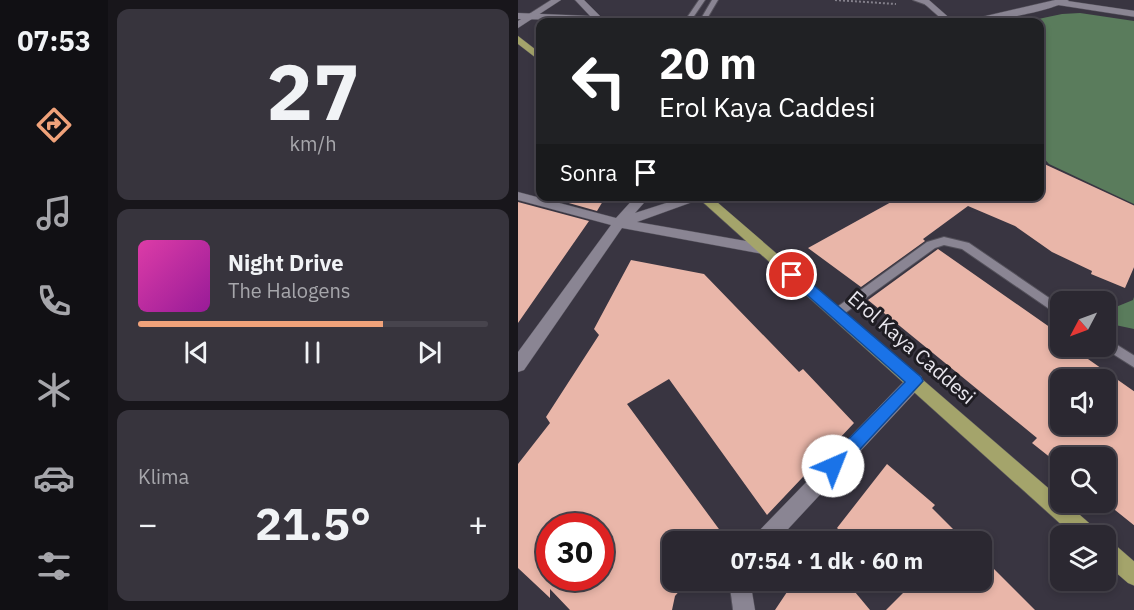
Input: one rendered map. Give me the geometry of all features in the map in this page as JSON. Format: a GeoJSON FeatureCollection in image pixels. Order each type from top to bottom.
{"type":"FeatureCollection","features":[{"type":"Feature","properties":{"kind":"main road"},"geometry":{"type":"LineString","coordinates":[[518,39],[536,55]]}},
{"type":"Feature","properties":{"kind":"main road","name":"Erol Kaya Caddesi"},"geometry":{"type":"LineString","coordinates":[[707,201],[915,381],[1077,525]]}},
{"type":"Feature","properties":{"kind":"main road"},"geometry":{"type":"LineString","coordinates":[[1116,559],[1134,576]]}},
{"type":"Feature","properties":{"kind":"street"},"geometry":{"type":"LineString","coordinates":[[518,25],[557,0]]}},
{"type":"Feature","properties":{"kind":"street"},"geometry":{"type":"LineString","coordinates":[[579,0],[593,18]]}},
{"type":"Feature","properties":{"kind":"street"},"geometry":{"type":"LineString","coordinates":[[925,1],[945,18]]}},
{"type":"Feature","properties":{"kind":"street"},"geometry":{"type":"LineString","coordinates":[[983,18],[1063,1],[1134,14]]}},
{"type":"Feature","properties":{"kind":"street"},"geometry":{"type":"LineString","coordinates":[[518,16],[546,18]]}},
{"type":"Feature","properties":{"kind":"street"},"geometry":{"type":"LineString","coordinates":[[518,196],[619,224],[763,249]]}},
{"type":"Feature","properties":{"kind":"street"},"geometry":{"type":"LineString","coordinates":[[518,365],[619,224],[640,201]]}},
{"type":"Feature","properties":{"kind":"street"},"geometry":{"type":"LineString","coordinates":[[619,224],[690,201]]}},
{"type":"Feature","properties":{"kind":"street"},"geometry":{"type":"LineString","coordinates":[[772,531],[915,381]]}},
{"type":"Feature","properties":{"kind":"street"},"geometry":{"type":"LineString","coordinates":[[741,591],[744,610]]}},
{"type":"Feature","properties":{"kind":"lane"},"geometry":{"type":"LineString","coordinates":[[690,18],[702,0]]}},
{"type":"Feature","properties":{"kind":"lane"},"geometry":{"type":"LineString","coordinates":[[704,18],[715,0]]}},
{"type":"Feature","properties":{"kind":"lane"},"geometry":{"type":"LineString","coordinates":[[916,0],[925,1]]}},
{"type":"Feature","properties":{"kind":"lane"},"geometry":{"type":"LineString","coordinates":[[837,313],[931,245],[944,241],[965,246],[1050,304]]}},
{"type":"Feature","properties":{"kind":"lane"},"geometry":{"type":"LineString","coordinates":[[1116,350],[1134,363]]}},
{"type":"Feature","properties":{"kind":"path"},"geometry":{"type":"LineString","coordinates":[[835,0],[896,4]]}},
{"type":"Feature","properties":{"kind":"green space"},"geometry":{"type":"Polygon","coordinates":[[[1080,13],[1134,21],[1134,204],[1049,164],[1044,158],[1043,18],[1080,13]]]}},
{"type":"Feature","properties":{"kind":"green space"},"geometry":{"type":"Polygon","coordinates":[[[1134,297],[1134,329],[1116,325],[1116,307],[1133,300],[1134,297]]]}},
{"type":"Feature","properties":{"kind":"building"},"geometry":{"type":"Polygon","coordinates":[[[1044,164],[1135,206],[1135,265],[1125,288],[1091,274],[1092,271],[1052,252],[1015,226],[968,206],[923,239],[925,241],[861,287],[808,248],[893,201],[1044,201],[1044,164]]]}},
{"type":"Feature","properties":{"kind":"building"},"geometry":{"type":"Polygon","coordinates":[[[562,201],[603,201],[597,211],[562,201]]]}},
{"type":"Feature","properties":{"kind":"building"},"geometry":{"type":"Polygon","coordinates":[[[518,202],[589,221],[518,323],[518,202]]]}},
{"type":"Feature","properties":{"kind":"building"},"geometry":{"type":"Polygon","coordinates":[[[938,249],[1050,327],[1050,357],[1085,357],[1102,369],[1050,369],[1050,435],[1116,435],[1116,379],[1135,392],[1135,526],[1116,511],[1116,447],[1050,447],[1050,457],[1032,443],[1037,438],[868,300],[938,249]]]}},
{"type":"Feature","properties":{"kind":"building"},"geometry":{"type":"Polygon","coordinates":[[[631,260],[704,274],[799,372],[803,369],[854,423],[767,515],[669,379],[627,404],[720,531],[662,531],[662,591],[679,591],[675,596],[672,610],[570,610],[552,591],[614,591],[614,513],[536,513],[536,585],[518,568],[518,464],[550,423],[546,417],[599,335],[594,329],[631,260]]]}},
{"type":"Feature","properties":{"kind":"building"},"geometry":{"type":"Polygon","coordinates":[[[887,464],[935,505],[932,508],[955,531],[840,531],[837,528],[887,464]]]}},
{"type":"Feature","properties":{"kind":"building"},"geometry":{"type":"Polygon","coordinates":[[[992,567],[1035,610],[886,610],[905,591],[992,591],[992,567]]]}},
{"type":"Feature","properties":{"kind":"building"},"geometry":{"type":"Polygon","coordinates":[[[543,591],[550,591],[550,598],[543,591]]]}},
{"type":"Feature","properties":{"kind":"building"},"geometry":{"type":"Polygon","coordinates":[[[788,591],[854,591],[870,610],[775,610],[788,591]]]}},
{"type":"Feature","properties":{"kind":"route"},"geometry":{"type":"LineString","coordinates":[[792,275],[915,381],[833,466]]}}]}
